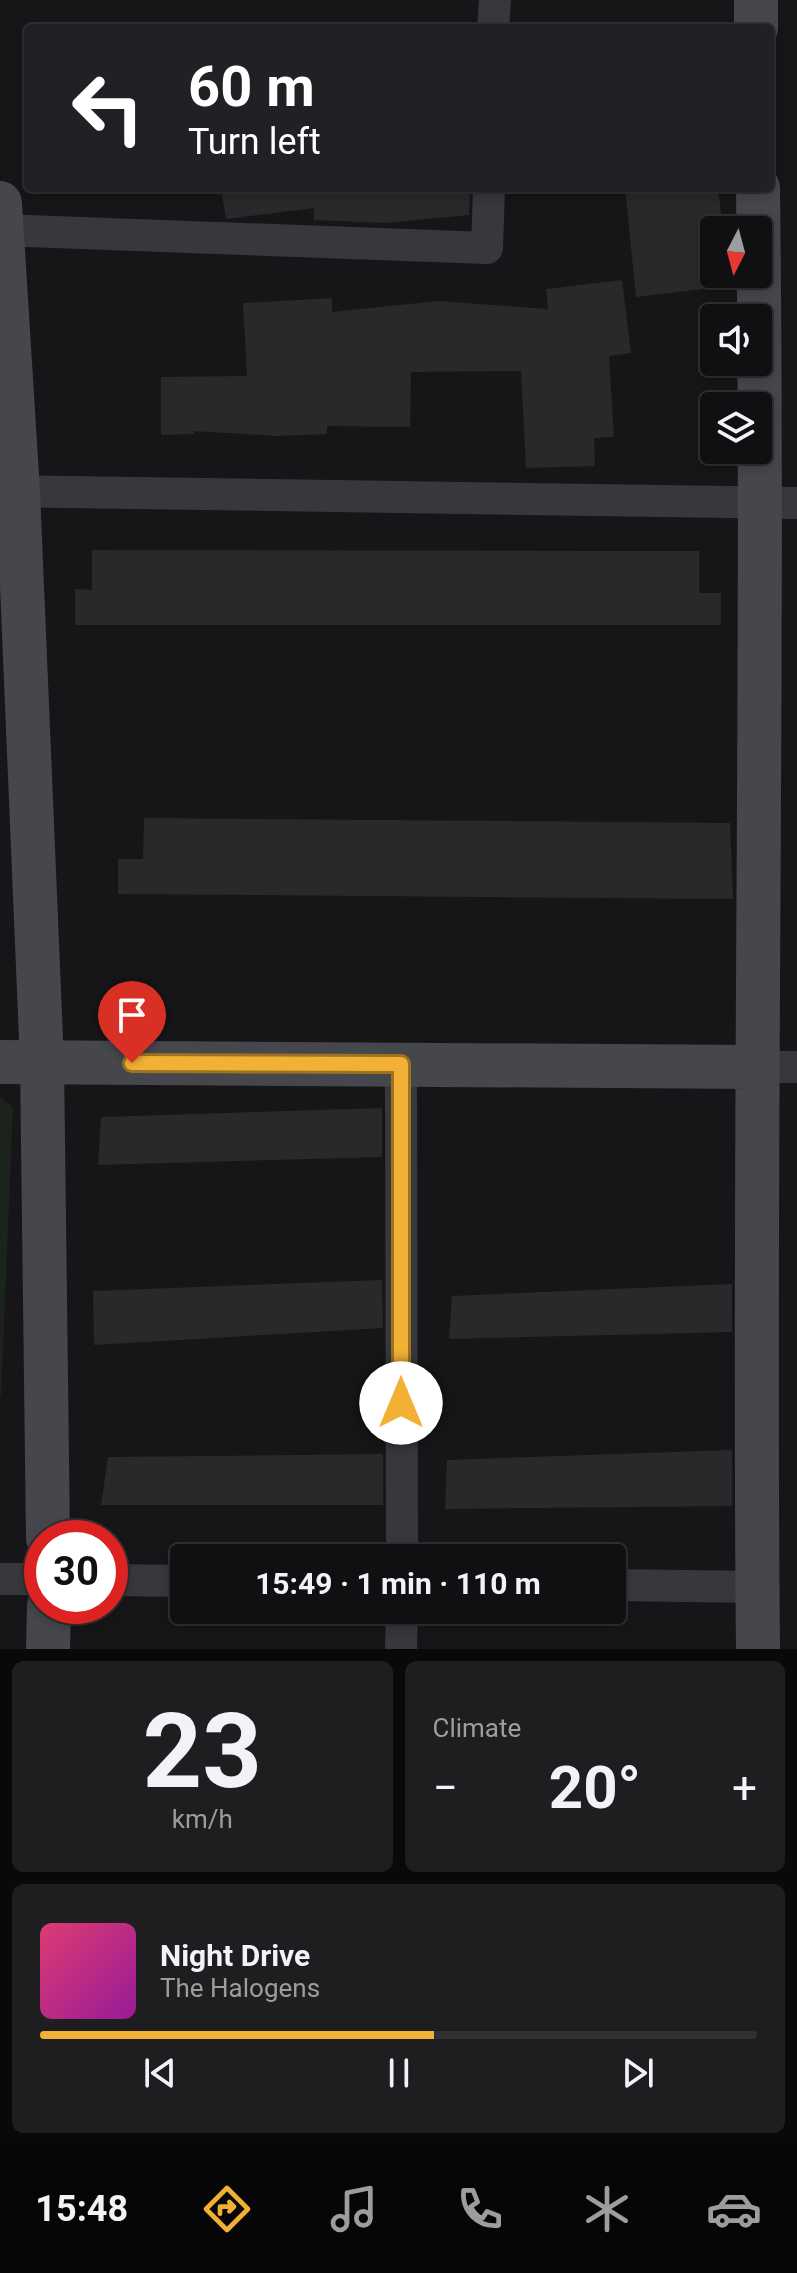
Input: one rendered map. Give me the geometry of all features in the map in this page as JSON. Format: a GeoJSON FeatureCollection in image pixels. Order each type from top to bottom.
{"type":"FeatureCollection","features":[{"type":"Feature","properties":{"kind":"street"},"geometry":{"type":"LineString","coordinates":[[493,24],[495,0]]}},
{"type":"Feature","properties":{"kind":"street"},"geometry":{"type":"LineString","coordinates":[[756,0],[756,24]]}},
{"type":"Feature","properties":{"kind":"street"},"geometry":{"type":"LineString","coordinates":[[47,1520],[21,1062],[1,216],[487,248],[489,192]]}},
{"type":"Feature","properties":{"kind":"street"},"geometry":{"type":"LineString","coordinates":[[758,192],[779,502],[776,1067],[758,1649]]}},
{"type":"Feature","properties":{"kind":"street"},"geometry":{"type":"LineString","coordinates":[[9,491],[779,502]]}},
{"type":"Feature","properties":{"kind":"street"},"geometry":{"type":"LineString","coordinates":[[21,1062],[776,1067]]}},
{"type":"Feature","properties":{"kind":"street"},"geometry":{"type":"LineString","coordinates":[[401,1064],[402,1544]]}},
{"type":"Feature","properties":{"kind":"street"},"geometry":{"type":"LineString","coordinates":[[0,1579],[24,1579]]}},
{"type":"Feature","properties":{"kind":"street"},"geometry":{"type":"LineString","coordinates":[[128,1580],[170,1581]]}},
{"type":"Feature","properties":{"kind":"street"},"geometry":{"type":"LineString","coordinates":[[626,1585],[758,1587]]}},
{"type":"Feature","properties":{"kind":"street"},"geometry":{"type":"LineString","coordinates":[[48,1649],[49,1624]]}},
{"type":"Feature","properties":{"kind":"street"},"geometry":{"type":"LineString","coordinates":[[401,1649],[402,1624]]}},
{"type":"Feature","properties":{"kind":"shaded area"},"geometry":{"type":"Polygon","coordinates":[[[0,1097],[13,1107],[1,1397],[0,1397],[0,1097]]]}},
{"type":"Feature","properties":{"kind":"building"},"geometry":{"type":"Polygon","coordinates":[[[222,192],[315,192],[315,195],[315,192],[470,192],[469,215],[385,223],[314,220],[314,208],[226,219],[222,192]]]}},
{"type":"Feature","properties":{"kind":"building"},"geometry":{"type":"Polygon","coordinates":[[[625,192],[718,192],[721,216],[700,216],[700,288],[712,288],[636,297],[625,192]]]}},
{"type":"Feature","properties":{"kind":"building"},"geometry":{"type":"Polygon","coordinates":[[[622,280],[631,353],[609,356],[614,437],[594,438],[595,466],[526,468],[521,371],[411,372],[410,427],[327,426],[327,434],[277,436],[194,431],[194,434],[161,435],[161,377],[247,376],[243,303],[332,298],[332,312],[438,301],[548,309],[546,289],[622,280]]]}},
{"type":"Feature","properties":{"kind":"building"},"geometry":{"type":"Polygon","coordinates":[[[92,550],[699,551],[699,593],[721,593],[721,625],[75,625],[75,589],[92,590],[92,550]]]}},
{"type":"Feature","properties":{"kind":"building"},"geometry":{"type":"Polygon","coordinates":[[[144,818],[730,823],[733,899],[118,894],[118,859],[143,859],[144,818]]]}},
{"type":"Feature","properties":{"kind":"building"},"geometry":{"type":"Polygon","coordinates":[[[382,1108],[382,1157],[98,1165],[101,1117],[382,1108]]]}},
{"type":"Feature","properties":{"kind":"building"},"geometry":{"type":"Polygon","coordinates":[[[382,1280],[383,1328],[94,1345],[93,1291],[382,1280]]]}},
{"type":"Feature","properties":{"kind":"building"},"geometry":{"type":"Polygon","coordinates":[[[732,1284],[732,1332],[449,1339],[452,1296],[732,1284]]]}},
{"type":"Feature","properties":{"kind":"building"},"geometry":{"type":"Polygon","coordinates":[[[732,1450],[732,1506],[445,1509],[447,1460],[732,1450]]]}},
{"type":"Feature","properties":{"kind":"building"},"geometry":{"type":"Polygon","coordinates":[[[383,1454],[383,1505],[101,1505],[108,1457],[383,1454]]]}},
{"type":"Feature","properties":{"kind":"route"},"geometry":{"type":"LineString","coordinates":[[132,1063],[401,1064],[401,1403]]}}]}
